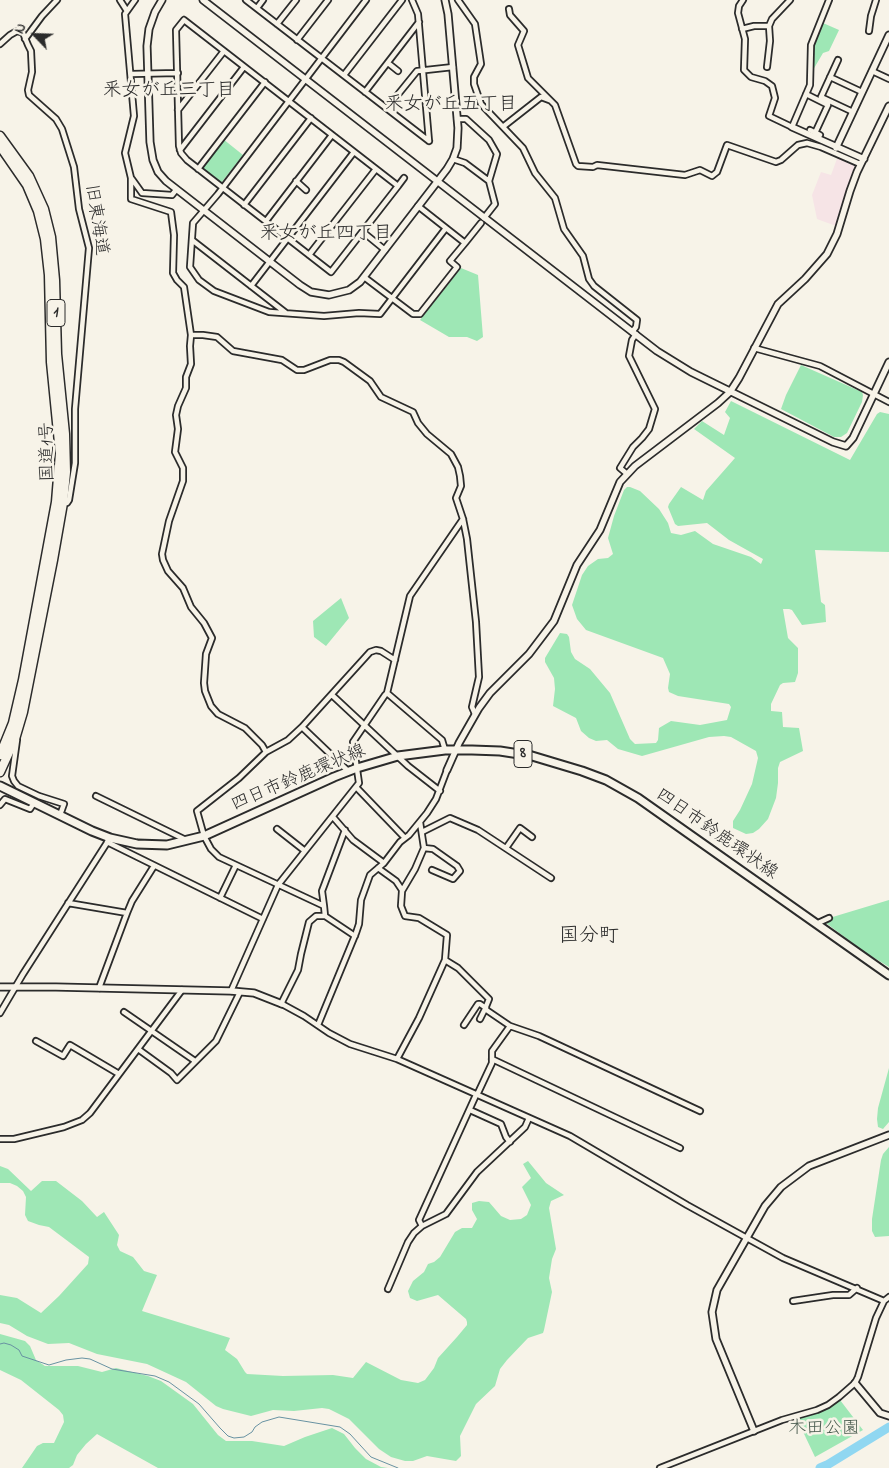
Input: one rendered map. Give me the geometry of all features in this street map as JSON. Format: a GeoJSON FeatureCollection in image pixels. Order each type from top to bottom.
{"type":"FeatureCollection","features":[{"type":"Feature","properties":{"kind":"highway","name":"国道1号"},"geometry":{"type":"LineString","coordinates":[[0,136],[29,176],[44,209],[51,237],[55,280],[58,360],[66,448],[66,472],[20,711],[19,726],[0,772]]}},
{"type":"Feature","properties":{"kind":"highway","name":"国道1号"},"geometry":{"type":"LineString","coordinates":[[0,146],[22,176],[32,198],[42,226],[47,250],[52,368],[60,442],[59,503]]}},
{"type":"Feature","properties":{"kind":"highway","name":"国道1号"},"geometry":{"type":"LineString","coordinates":[[0,755],[20,711]]}},
{"type":"Feature","properties":{"kind":"main road","name":"四日市鈴鹿環状線"},"geometry":{"type":"LineString","coordinates":[[0,786],[109,840],[137,844],[167,845],[204,836],[348,771],[398,756],[444,750],[490,750],[532,756],[564,764],[606,780],[656,810],[889,975]]}},
{"type":"Feature","properties":{"kind":"street"},"geometry":{"type":"LineString","coordinates":[[120,0],[127,11]]}},
{"type":"Feature","properties":{"kind":"street"},"geometry":{"type":"LineString","coordinates":[[135,0],[125,14],[134,116],[125,153],[131,178],[131,199],[172,212],[174,235],[173,272],[176,280],[184,287],[191,335],[191,364],[186,376],[186,388],[176,415],[178,429],[175,452],[182,468],[183,481],[169,521],[162,554],[163,560],[168,571],[183,588],[191,607],[204,623],[212,638],[206,654],[204,683],[211,706],[218,714],[245,728],[262,745],[266,752]]}},
{"type":"Feature","properties":{"kind":"street"},"geometry":{"type":"LineString","coordinates":[[162,0],[149,29],[147,46],[151,153],[158,172],[176,190],[305,289],[323,295],[334,295],[357,285],[438,182],[453,159],[458,138],[453,67],[445,0]]}},
{"type":"Feature","properties":{"kind":"street"},"geometry":{"type":"LineString","coordinates":[[203,0],[438,182],[482,220],[673,362],[730,392],[833,442],[846,446],[852,438],[889,362]]}},
{"type":"Feature","properties":{"kind":"street"},"geometry":{"type":"LineString","coordinates":[[246,0],[429,141],[419,22],[417,10],[412,0]]}},
{"type":"Feature","properties":{"kind":"street"},"geometry":{"type":"LineString","coordinates":[[257,8],[263,0]]}},
{"type":"Feature","properties":{"kind":"street"},"geometry":{"type":"LineString","coordinates":[[277,24],[296,0]]}},
{"type":"Feature","properties":{"kind":"street"},"geometry":{"type":"LineString","coordinates":[[297,40],[328,0]]}},
{"type":"Feature","properties":{"kind":"street"},"geometry":{"type":"LineString","coordinates":[[366,0],[193,223],[190,267],[199,280],[214,291],[269,312],[324,316],[359,313],[380,314],[446,228]]}},
{"type":"Feature","properties":{"kind":"street"},"geometry":{"type":"LineString","coordinates":[[344,75],[402,0]]}},
{"type":"Feature","properties":{"kind":"street"},"geometry":{"type":"LineString","coordinates":[[458,0],[475,24],[481,64],[474,77],[476,95],[481,104],[523,148],[536,173],[555,198],[564,229],[584,256],[586,275],[591,284],[637,320],[629,356],[655,409],[648,429],[633,447],[620,468],[626,473]]}},
{"type":"Feature","properties":{"kind":"street"},"geometry":{"type":"LineString","coordinates":[[743,0],[738,9],[745,48],[744,70],[751,77],[765,81],[772,86],[775,98],[769,116],[862,162]]}},
{"type":"Feature","properties":{"kind":"street"},"geometry":{"type":"LineString","coordinates":[[767,67],[770,41],[769,26],[772,19],[790,0]]}},
{"type":"Feature","properties":{"kind":"street"},"geometry":{"type":"LineString","coordinates":[[792,127],[810,85],[811,44],[830,0]]}},
{"type":"Feature","properties":{"kind":"street"},"geometry":{"type":"LineString","coordinates":[[869,31],[876,0]]}},
{"type":"Feature","properties":{"kind":"street"},"geometry":{"type":"LineString","coordinates":[[0,44],[17,31],[23,34],[25,39],[54,1]]}},
{"type":"Feature","properties":{"kind":"street"},"geometry":{"type":"LineString","coordinates":[[509,9],[510,15],[524,31],[518,45],[528,78],[555,105],[578,166],[593,167],[597,165],[685,175],[700,170],[712,176],[717,172],[727,145],[776,162],[798,145],[807,143],[862,162]]}},
{"type":"Feature","properties":{"kind":"street"},"geometry":{"type":"LineString","coordinates":[[398,186],[184,20],[176,30],[180,150],[187,160],[198,169],[331,272],[398,186],[404,178]]}},
{"type":"Feature","properties":{"kind":"street"},"geometry":{"type":"LineString","coordinates":[[365,92],[419,22]]}},
{"type":"Feature","properties":{"kind":"street"},"geometry":{"type":"LineString","coordinates":[[742,29],[754,26],[769,26]]}},
{"type":"Feature","properties":{"kind":"street"},"geometry":{"type":"LineString","coordinates":[[836,148],[889,35]]}},
{"type":"Feature","properties":{"kind":"street","name":"旧東海道"},"geometry":{"type":"LineString","coordinates":[[25,39],[32,60],[29,95],[56,119],[62,129],[74,167],[79,209],[90,254],[84,295],[75,409],[75,463],[69,500],[67,503],[59,503]]}},
{"type":"Feature","properties":{"kind":"street"},"geometry":{"type":"LineString","coordinates":[[178,110],[224,51]]}},
{"type":"Feature","properties":{"kind":"street"},"geometry":{"type":"LineString","coordinates":[[838,60],[821,97],[853,112]]}},
{"type":"Feature","properties":{"kind":"street"},"geometry":{"type":"LineString","coordinates":[[388,62],[398,70]]}},
{"type":"Feature","properties":{"kind":"street"},"geometry":{"type":"LineString","coordinates":[[180,150],[244,67]]}},
{"type":"Feature","properties":{"kind":"street"},"geometry":{"type":"LineString","coordinates":[[387,108],[417,71],[453,67]]}},
{"type":"Feature","properties":{"kind":"street"},"geometry":{"type":"LineString","coordinates":[[872,70],[889,78]]}},
{"type":"Feature","properties":{"kind":"street"},"geometry":{"type":"LineString","coordinates":[[131,74],[178,73]]}},
{"type":"Feature","properties":{"kind":"street"},"geometry":{"type":"LineString","coordinates":[[830,77],[862,92]]}},
{"type":"Feature","properties":{"kind":"street"},"geometry":{"type":"LineString","coordinates":[[198,169],[265,82]]}},
{"type":"Feature","properties":{"kind":"street"},"geometry":{"type":"LineString","coordinates":[[806,94],[828,105],[815,132]]}},
{"type":"Feature","properties":{"kind":"street"},"geometry":{"type":"LineString","coordinates":[[504,126],[541,97],[551,100]]}},
{"type":"Feature","properties":{"kind":"street"},"geometry":{"type":"LineString","coordinates":[[318,1025],[355,936],[359,924],[361,900],[370,875],[384,863],[420,822],[436,799],[456,750],[475,714],[490,694],[516,669],[550,628],[577,565],[600,530],[620,482],[626,473],[730,392],[778,304],[816,268],[832,246],[850,191],[889,106]]}},
{"type":"Feature","properties":{"kind":"street"},"geometry":{"type":"LineString","coordinates":[[244,204],[311,118]]}},
{"type":"Feature","properties":{"kind":"street"},"geometry":{"type":"LineString","coordinates":[[364,277],[413,314],[420,314],[457,267],[450,261],[495,204],[489,182],[497,154],[489,140],[466,119],[457,119]]}},
{"type":"Feature","properties":{"kind":"street"},"geometry":{"type":"LineString","coordinates":[[266,221],[332,135]]}},
{"type":"Feature","properties":{"kind":"street"},"geometry":{"type":"LineString","coordinates":[[251,286],[354,152]]}},
{"type":"Feature","properties":{"kind":"street"},"geometry":{"type":"LineString","coordinates":[[453,159],[465,163],[489,182]]}},
{"type":"Feature","properties":{"kind":"street"},"geometry":{"type":"LineString","coordinates":[[309,255],[376,169]]}},
{"type":"Feature","properties":{"kind":"street"},"geometry":{"type":"LineString","coordinates":[[131,178],[142,193],[172,195],[176,190]]}},
{"type":"Feature","properties":{"kind":"street"},"geometry":{"type":"LineString","coordinates":[[296,182],[306,190]]}},
{"type":"Feature","properties":{"kind":"street"},"geometry":{"type":"LineString","coordinates":[[418,206],[465,243]]}},
{"type":"Feature","properties":{"kind":"street"},"geometry":{"type":"LineString","coordinates":[[362,232],[385,250]]}},
{"type":"Feature","properties":{"kind":"street"},"geometry":{"type":"LineString","coordinates":[[192,240],[287,314]]}},
{"type":"Feature","properties":{"kind":"street"},"geometry":{"type":"LineString","coordinates":[[191,335],[204,334],[217,337],[233,350],[282,360],[296,370],[304,370],[330,360],[344,362],[370,381],[381,397],[413,412],[418,423],[451,454],[460,476],[461,486],[456,498],[463,519],[479,652],[479,677],[472,707],[475,714]]}},
{"type":"Feature","properties":{"kind":"street"},"geometry":{"type":"LineString","coordinates":[[754,348],[820,366],[889,402]]}},
{"type":"Feature","properties":{"kind":"street"},"geometry":{"type":"LineString","coordinates":[[230,991],[278,885],[360,780],[352,745],[387,693],[410,596],[463,519]]}},
{"type":"Feature","properties":{"kind":"street"},"geometry":{"type":"LineString","coordinates":[[324,906],[219,856],[211,849],[204,836],[197,811],[239,778],[266,752],[288,740],[332,695],[370,652],[380,651],[395,660]]}},
{"type":"Feature","properties":{"kind":"street"},"geometry":{"type":"LineString","coordinates":[[387,693],[442,740],[444,750]]}},
{"type":"Feature","properties":{"kind":"street"},"geometry":{"type":"LineString","coordinates":[[332,695],[408,766],[440,791]]}},
{"type":"Feature","properties":{"kind":"street"},"geometry":{"type":"LineString","coordinates":[[19,726],[12,770],[14,781],[39,796],[64,804],[60,815]]}},
{"type":"Feature","properties":{"kind":"street"},"geometry":{"type":"LineString","coordinates":[[302,727],[348,771]]}},
{"type":"Feature","properties":{"kind":"street"},"geometry":{"type":"LineString","coordinates":[[356,787],[406,838]]}},
{"type":"Feature","properties":{"kind":"street"},"geometry":{"type":"LineString","coordinates":[[96,796],[188,841]]}},
{"type":"Feature","properties":{"kind":"street"},"geometry":{"type":"LineString","coordinates":[[0,805],[5,799],[30,809],[34,803]]}},
{"type":"Feature","properties":{"kind":"street"},"geometry":{"type":"LineString","coordinates":[[332,817],[353,840],[384,863]]}},
{"type":"Feature","properties":{"kind":"street"},"geometry":{"type":"LineString","coordinates":[[422,832],[450,818],[478,830],[551,878]]}},
{"type":"Feature","properties":{"kind":"street"},"geometry":{"type":"LineString","coordinates":[[397,1059],[419,1018],[445,960],[447,935],[419,918],[405,916],[401,906],[402,891],[415,869],[424,848],[420,822]]}},
{"type":"Feature","properties":{"kind":"street"},"geometry":{"type":"LineString","coordinates":[[506,848],[520,828],[532,837]]}},
{"type":"Feature","properties":{"kind":"street"},"geometry":{"type":"LineString","coordinates":[[277,829],[305,851]]}},
{"type":"Feature","properties":{"kind":"street"},"geometry":{"type":"LineString","coordinates":[[325,916],[322,891],[343,840],[345,830]]}},
{"type":"Feature","properties":{"kind":"street"},"geometry":{"type":"LineString","coordinates":[[0,1013],[109,840],[154,866],[263,919]]}},
{"type":"Feature","properties":{"kind":"street"},"geometry":{"type":"LineString","coordinates":[[343,840],[353,840]]}},
{"type":"Feature","properties":{"kind":"street"},"geometry":{"type":"LineString","coordinates":[[424,848],[433,849],[457,866],[460,871],[453,880],[432,870]]}},
{"type":"Feature","properties":{"kind":"street"},"geometry":{"type":"LineString","coordinates":[[220,898],[236,865]]}},
{"type":"Feature","properties":{"kind":"street"},"geometry":{"type":"LineString","coordinates":[[99,988],[132,901],[154,866]]}},
{"type":"Feature","properties":{"kind":"street"},"geometry":{"type":"LineString","coordinates":[[378,868],[396,881],[402,891]]}},
{"type":"Feature","properties":{"kind":"street"},"geometry":{"type":"LineString","coordinates":[[68,903],[127,913]]}},
{"type":"Feature","properties":{"kind":"street"},"geometry":{"type":"LineString","coordinates":[[282,1004],[298,970],[300,954],[309,922],[316,916],[325,916],[355,936]]}},
{"type":"Feature","properties":{"kind":"street"},"geometry":{"type":"LineString","coordinates":[[816,924],[829,918]]}},
{"type":"Feature","properties":{"kind":"street"},"geometry":{"type":"LineString","coordinates":[[445,960],[458,968],[490,999],[480,1019]]}},
{"type":"Feature","properties":{"kind":"street"},"geometry":{"type":"LineString","coordinates":[[0,987],[230,991],[262,996],[282,1004],[346,1042],[397,1059],[570,1136],[687,1205],[783,1258],[884,1301]]}},
{"type":"Feature","properties":{"kind":"street"},"geometry":{"type":"LineString","coordinates":[[0,1138],[14,1140],[64,1127],[82,1120],[182,990]]}},
{"type":"Feature","properties":{"kind":"street"},"geometry":{"type":"LineString","coordinates":[[138,1049],[171,1073],[177,1080],[216,1041],[240,992]]}},
{"type":"Feature","properties":{"kind":"street"},"geometry":{"type":"LineString","coordinates":[[464,1025],[478,1004],[480,1004],[510,1026],[521,1028],[539,1036],[700,1111]]}},
{"type":"Feature","properties":{"kind":"street"},"geometry":{"type":"LineString","coordinates":[[124,1012],[195,1061]]}},
{"type":"Feature","properties":{"kind":"street"},"geometry":{"type":"LineString","coordinates":[[422,1226],[419,1220],[492,1063],[492,1052],[510,1026]]}},
{"type":"Feature","properties":{"kind":"street"},"geometry":{"type":"LineString","coordinates":[[36,1041],[63,1056],[70,1045],[119,1074]]}},
{"type":"Feature","properties":{"kind":"street"},"geometry":{"type":"LineString","coordinates":[[492,1059],[680,1148]]}},
{"type":"Feature","properties":{"kind":"street"},"geometry":{"type":"LineString","coordinates":[[470,1110],[501,1124],[510,1142]]}},
{"type":"Feature","properties":{"kind":"street"},"geometry":{"type":"LineString","coordinates":[[388,1289],[408,1242],[414,1233],[422,1226],[446,1214],[477,1172],[525,1127],[529,1118]]}},
{"type":"Feature","properties":{"kind":"street"},"geometry":{"type":"LineString","coordinates":[[754,1431],[716,1339],[712,1312],[717,1290],[772,1196],[799,1172],[820,1161],[889,1135]]}},
{"type":"Feature","properties":{"kind":"street"},"geometry":{"type":"LineString","coordinates":[[793,1301],[833,1295],[849,1295],[857,1288]]}},
{"type":"Feature","properties":{"kind":"street"},"geometry":{"type":"LineString","coordinates":[[660,1468],[754,1431],[828,1405],[855,1383],[876,1318],[884,1301],[889,1297]]}},
{"type":"Feature","properties":{"kind":"street"},"geometry":{"type":"LineString","coordinates":[[855,1383],[880,1414],[889,1416]]}},
{"type":"Feature","properties":{"kind":"shaded area"},"geometry":{"type":"Polygon","coordinates":[[[838,156],[855,164],[836,226],[817,219],[812,195],[821,172],[831,175],[838,156]]]}},
{"type":"Feature","properties":{"kind":"green space"},"geometry":{"type":"Polygon","coordinates":[[[823,23],[839,30],[829,51],[823,53],[813,70],[815,39],[823,23]]]}},
{"type":"Feature","properties":{"kind":"green space"},"geometry":{"type":"Polygon","coordinates":[[[223,139],[243,155],[221,183],[219,183],[202,170],[202,167],[223,139]]]}},
{"type":"Feature","properties":{"kind":"green space"},"geometry":{"type":"Polygon","coordinates":[[[461,268],[478,275],[483,337],[477,341],[467,337],[449,337],[420,320],[461,268]]]}},
{"type":"Feature","properties":{"kind":"green space"},"geometry":{"type":"Polygon","coordinates":[[[801,365],[862,392],[862,402],[847,433],[841,437],[834,437],[781,409],[801,365]]]}},
{"type":"Feature","properties":{"kind":"green space"},"geometry":{"type":"Polygon","coordinates":[[[731,401],[850,460],[877,414],[880,412],[889,414],[889,552],[815,550],[821,602],[825,605],[826,622],[802,625],[792,610],[783,609],[788,638],[798,648],[798,673],[795,682],[780,685],[771,704],[771,711],[782,712],[783,727],[799,728],[803,751],[780,762],[776,798],[768,819],[759,829],[753,833],[746,834],[733,828],[733,821],[752,784],[758,758],[756,751],[731,737],[724,736],[709,737],[642,756],[618,749],[607,740],[596,741],[581,731],[576,718],[553,706],[554,678],[545,662],[545,658],[560,633],[567,634],[571,652],[575,659],[590,669],[610,693],[630,739],[635,744],[656,743],[659,728],[671,721],[700,725],[727,720],[731,707],[729,704],[678,696],[669,692],[670,674],[663,658],[586,630],[577,619],[572,605],[582,575],[588,566],[598,559],[608,558],[613,554],[608,538],[614,516],[624,490],[627,487],[640,491],[659,509],[668,523],[671,533],[681,535],[695,531],[713,544],[751,557],[761,564],[763,559],[729,540],[707,523],[678,526],[675,524],[668,507],[681,487],[703,500],[706,491],[735,458],[694,429],[702,421],[724,435],[730,418],[725,412],[731,401]]]}},
{"type":"Feature","properties":{"kind":"green space"},"geometry":{"type":"Polygon","coordinates":[[[341,598],[349,618],[326,646],[314,637],[313,621],[341,598]]]}},
{"type":"Feature","properties":{"kind":"green space"},"geometry":{"type":"Polygon","coordinates":[[[889,900],[889,967],[863,951],[826,923],[826,919],[889,900]]]}},
{"type":"Feature","properties":{"kind":"green space"},"geometry":{"type":"Polygon","coordinates":[[[889,1068],[889,1122],[883,1129],[878,1127],[878,1108],[889,1068]]]}},
{"type":"Feature","properties":{"kind":"green space"},"geometry":{"type":"Polygon","coordinates":[[[889,1147],[889,1236],[875,1237],[872,1231],[872,1219],[881,1160],[889,1147]]]}},
{"type":"Feature","properties":{"kind":"green space"},"geometry":{"type":"Polygon","coordinates":[[[528,1161],[546,1183],[564,1195],[551,1201],[549,1208],[556,1249],[552,1259],[549,1278],[552,1292],[544,1330],[543,1333],[528,1338],[507,1360],[500,1369],[495,1386],[476,1404],[460,1436],[461,1456],[456,1461],[427,1456],[413,1461],[391,1457],[379,1449],[349,1419],[329,1409],[273,1410],[251,1416],[223,1409],[216,1406],[186,1382],[147,1364],[97,1354],[69,1343],[48,1344],[27,1336],[9,1325],[0,1323],[0,1295],[17,1298],[41,1313],[88,1264],[89,1257],[49,1227],[28,1221],[25,1215],[26,1197],[23,1191],[10,1183],[0,1183],[0,1166],[8,1169],[31,1191],[42,1181],[56,1181],[82,1201],[97,1217],[104,1212],[119,1235],[117,1245],[120,1251],[133,1257],[144,1271],[157,1275],[142,1311],[230,1338],[225,1350],[237,1359],[247,1374],[283,1376],[333,1375],[353,1378],[366,1362],[401,1380],[418,1383],[425,1380],[434,1368],[438,1358],[467,1325],[467,1322],[466,1319],[438,1295],[417,1301],[410,1298],[408,1291],[413,1281],[424,1272],[428,1264],[440,1257],[455,1232],[462,1228],[472,1228],[477,1219],[472,1210],[472,1203],[479,1201],[489,1202],[501,1216],[510,1220],[521,1219],[527,1215],[531,1205],[522,1187],[531,1178],[523,1164],[528,1161]]]}},
{"type":"Feature","properties":{"kind":"green space"},"geometry":{"type":"Polygon","coordinates":[[[0,1334],[25,1341],[30,1346],[36,1360],[45,1366],[78,1366],[102,1372],[116,1368],[161,1381],[193,1404],[218,1435],[226,1441],[252,1441],[284,1446],[332,1428],[344,1434],[366,1459],[381,1467],[388,1468],[158,1468],[97,1434],[86,1444],[77,1455],[73,1465],[69,1468],[22,1468],[37,1446],[43,1443],[54,1443],[64,1422],[63,1415],[21,1380],[0,1370],[0,1334]]]}},
{"type":"Feature","properties":{"kind":"green space","name":"木田公園"},"geometry":{"type":"Polygon","coordinates":[[[840,1400],[863,1430],[815,1457],[797,1419],[829,1407],[840,1400]]]}},
{"type":"Feature","properties":{"kind":"waterway"},"geometry":{"type":"LineString","coordinates":[[0,1344],[11,1345],[19,1350],[22,1356],[49,1365],[82,1358],[90,1359],[112,1369],[155,1376],[169,1382],[199,1404],[228,1436],[234,1438],[244,1437],[262,1422],[279,1417],[340,1427],[350,1434],[371,1457],[398,1468]]}},
{"type":"Feature","properties":{"kind":"waterway"},"geometry":{"type":"LineString","coordinates":[[820,1468],[889,1427]]}},
{"type":"Feature","properties":{"kind":"district","name":"釆女が丘三丁目"},"geometry":{"type":"Point","coordinates":[169,92]}},
{"type":"Feature","properties":{"kind":"district","name":"釆女が丘五丁目"},"geometry":{"type":"Point","coordinates":[451,106]}},
{"type":"Feature","properties":{"kind":"district","name":"釆女が丘四丁目"},"geometry":{"type":"Point","coordinates":[326,235]}},
{"type":"Feature","properties":{"kind":"district","name":"国分町"},"geometry":{"type":"Point","coordinates":[589,938]}}]}
